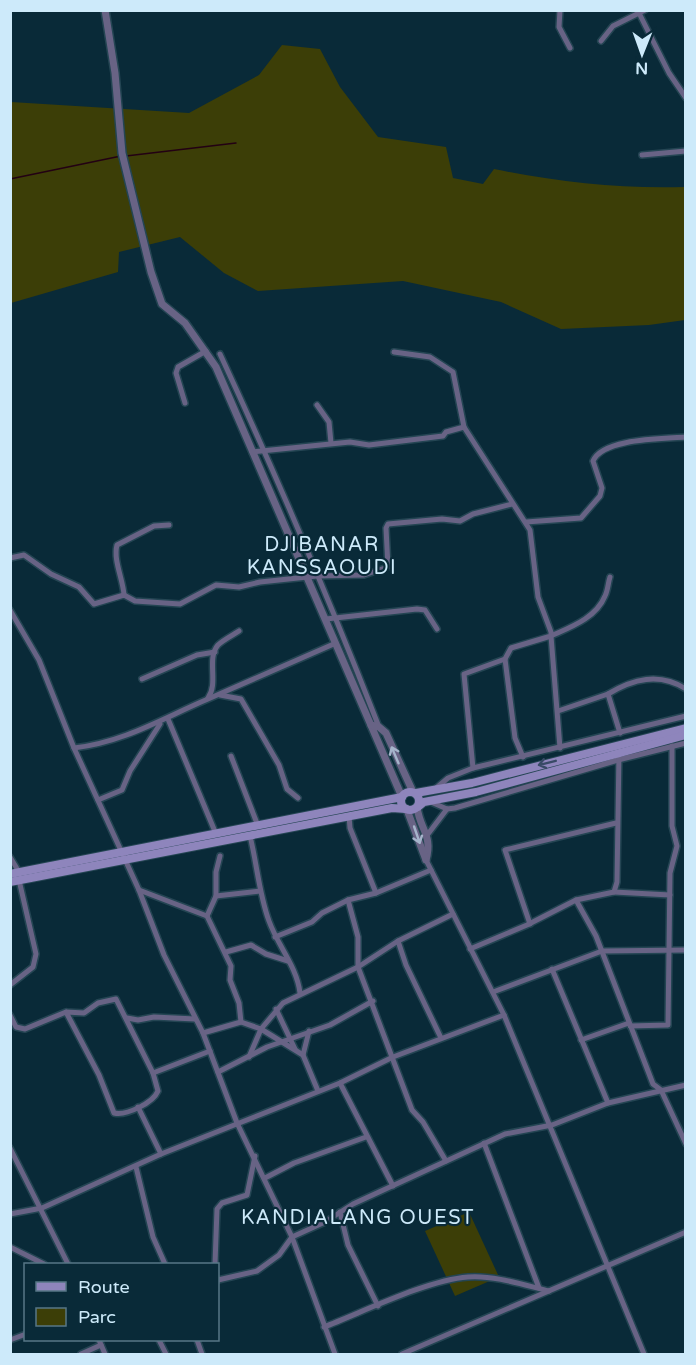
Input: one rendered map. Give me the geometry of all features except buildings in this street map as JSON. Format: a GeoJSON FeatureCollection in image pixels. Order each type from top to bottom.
{"type":"FeatureCollection","features":[{"type":"Feature","properties":{"kind":"main road"},"geometry":{"type":"LineString","coordinates":[[10,882],[16,875],[250,836],[349,813],[414,793],[472,783],[686,728]]}},
{"type":"Feature","properties":{"kind":"main road"},"geometry":{"type":"LineString","coordinates":[[123,856],[258,826],[349,813],[417,807],[619,756],[686,735]]}},
{"type":"Feature","properties":{"kind":"main road"},"geometry":{"type":"LineString","coordinates":[[472,783],[477,792]]}},
{"type":"Feature","properties":{"kind":"main road"},"geometry":{"type":"LineString","coordinates":[[414,793],[419,798],[417,807]]}},
{"type":"Feature","properties":{"kind":"main road"},"geometry":{"type":"LineString","coordinates":[[402,797],[401,803],[406,809]]}},
{"type":"Feature","properties":{"kind":"street"},"geometry":{"type":"LineString","coordinates":[[105,10],[115,73],[122,153],[151,272],[162,304],[185,323],[206,351],[306,578],[375,726],[386,733],[414,793]]}},
{"type":"Feature","properties":{"kind":"street"},"geometry":{"type":"LineString","coordinates":[[560,10],[560,29],[570,48]]}},
{"type":"Feature","properties":{"kind":"street"},"geometry":{"type":"LineString","coordinates":[[601,41],[613,26],[642,12],[669,73],[686,98]]}},
{"type":"Feature","properties":{"kind":"street"},"geometry":{"type":"LineString","coordinates":[[642,155],[686,152]]}},
{"type":"Feature","properties":{"kind":"street"},"geometry":{"type":"LineString","coordinates":[[185,403],[176,373],[178,367],[206,351]]}},
{"type":"Feature","properties":{"kind":"street"},"geometry":{"type":"LineString","coordinates":[[394,351],[430,357],[453,372],[464,427],[512,504],[526,522],[533,545],[537,597],[551,636],[560,748]]}},
{"type":"Feature","properties":{"kind":"street"},"geometry":{"type":"LineString","coordinates":[[220,354],[336,618],[402,797]]}},
{"type":"Feature","properties":{"kind":"street"},"geometry":{"type":"LineString","coordinates":[[317,405],[329,422],[331,443]]}},
{"type":"Feature","properties":{"kind":"street"},"geometry":{"type":"LineString","coordinates":[[252,452],[331,443],[369,445],[438,437],[464,427]]}},
{"type":"Feature","properties":{"kind":"street"},"geometry":{"type":"LineString","coordinates":[[526,522],[581,518],[600,496],[602,488],[592,461],[605,451],[638,441],[686,437]]}},
{"type":"Feature","properties":{"kind":"street"},"geometry":{"type":"LineString","coordinates":[[10,558],[24,555],[51,574],[79,587],[94,604],[124,595],[135,601],[169,605],[188,601],[199,591],[216,585],[240,587],[261,582],[317,576],[364,575],[386,569],[386,528],[388,525],[442,519],[460,521],[473,514],[512,504]]}},
{"type":"Feature","properties":{"kind":"street"},"geometry":{"type":"LineString","coordinates":[[124,595],[123,577],[115,553],[117,545],[154,526],[170,525]]}},
{"type":"Feature","properties":{"kind":"street"},"geometry":{"type":"LineString","coordinates":[[523,757],[514,738],[505,659],[511,648],[551,636],[580,622],[594,612],[604,599],[610,577]]}},
{"type":"Feature","properties":{"kind":"street"},"geometry":{"type":"LineString","coordinates":[[326,619],[417,609],[425,610],[436,629]]}},
{"type":"Feature","properties":{"kind":"street"},"geometry":{"type":"LineString","coordinates":[[11,610],[39,660],[74,748],[139,890],[164,955],[203,1033],[237,1123],[255,1156],[292,1238],[335,1354]]}},
{"type":"Feature","properties":{"kind":"street"},"geometry":{"type":"LineString","coordinates":[[207,699],[213,689],[215,652],[218,645],[239,631]]}},
{"type":"Feature","properties":{"kind":"street"},"geometry":{"type":"LineString","coordinates":[[74,748],[88,746],[161,723],[207,699],[336,643]]}},
{"type":"Feature","properties":{"kind":"street"},"geometry":{"type":"LineString","coordinates":[[142,679],[197,655],[215,652]]}},
{"type":"Feature","properties":{"kind":"street"},"geometry":{"type":"LineString","coordinates":[[473,768],[473,744],[464,674],[505,659]]}},
{"type":"Feature","properties":{"kind":"street"},"geometry":{"type":"LineString","coordinates":[[558,711],[608,694],[637,680],[674,681],[686,688]]}},
{"type":"Feature","properties":{"kind":"street"},"geometry":{"type":"LineString","coordinates":[[608,694],[620,733]]}},
{"type":"Feature","properties":{"kind":"street"},"geometry":{"type":"LineString","coordinates":[[218,695],[241,699],[279,765],[287,789],[298,798]]}},
{"type":"Feature","properties":{"kind":"street"},"geometry":{"type":"LineString","coordinates":[[433,791],[448,778],[473,768],[686,716]]}},
{"type":"Feature","properties":{"kind":"street"},"geometry":{"type":"LineString","coordinates":[[168,719],[216,834]]}},
{"type":"Feature","properties":{"kind":"street"},"geometry":{"type":"LineString","coordinates":[[98,800],[122,790],[130,771],[161,723]]}},
{"type":"Feature","properties":{"kind":"street"},"geometry":{"type":"LineString","coordinates":[[428,834],[447,809],[619,756],[686,743]]}},
{"type":"Feature","properties":{"kind":"street"},"geometry":{"type":"LineString","coordinates":[[581,1040],[630,1024],[668,1025],[670,873],[676,851],[672,826],[672,746]]}},
{"type":"Feature","properties":{"kind":"street"},"geometry":{"type":"LineString","coordinates":[[231,756],[258,826]]}},
{"type":"Feature","properties":{"kind":"street"},"geometry":{"type":"LineString","coordinates":[[614,892],[617,882],[616,823],[619,756]]}},
{"type":"Feature","properties":{"kind":"street"},"geometry":{"type":"LineString","coordinates":[[431,802],[447,809]]}},
{"type":"Feature","properties":{"kind":"street"},"geometry":{"type":"LineString","coordinates":[[417,807],[428,834],[430,847],[426,860]]}},
{"type":"Feature","properties":{"kind":"street"},"geometry":{"type":"LineString","coordinates":[[406,809],[426,860],[504,1014],[552,1125],[605,1265],[644,1354]]}},
{"type":"Feature","properties":{"kind":"street"},"geometry":{"type":"LineString","coordinates":[[349,813],[350,828],[376,893]]}},
{"type":"Feature","properties":{"kind":"street"},"geometry":{"type":"LineString","coordinates":[[530,924],[505,850],[616,823]]}},
{"type":"Feature","properties":{"kind":"street"},"geometry":{"type":"LineString","coordinates":[[250,836],[261,891],[275,937],[296,974],[300,993]]}},
{"type":"Feature","properties":{"kind":"street"},"geometry":{"type":"LineString","coordinates":[[676,851],[686,851]]}},
{"type":"Feature","properties":{"kind":"street"},"geometry":{"type":"LineString","coordinates":[[207,916],[216,896],[216,872],[220,856]]}},
{"type":"Feature","properties":{"kind":"street"},"geometry":{"type":"LineString","coordinates":[[10,857],[36,954],[33,967],[10,986]]}},
{"type":"Feature","properties":{"kind":"street"},"geometry":{"type":"LineString","coordinates":[[275,937],[312,922],[322,913],[348,900],[376,893],[431,870]]}},
{"type":"Feature","properties":{"kind":"street"},"geometry":{"type":"LineString","coordinates":[[139,890],[207,916],[231,966],[230,980],[239,1003],[241,1022]]}},
{"type":"Feature","properties":{"kind":"street"},"geometry":{"type":"LineString","coordinates":[[216,896],[261,891]]}},
{"type":"Feature","properties":{"kind":"street"},"geometry":{"type":"LineString","coordinates":[[470,949],[530,924],[576,900],[614,892],[670,895]]}},
{"type":"Feature","properties":{"kind":"street"},"geometry":{"type":"LineString","coordinates":[[348,900],[358,937],[358,967],[373,1001],[412,1110],[423,1122],[446,1161]]}},
{"type":"Feature","properties":{"kind":"street"},"geometry":{"type":"LineString","coordinates":[[576,900],[602,951],[653,1084],[661,1090],[686,1144]]}},
{"type":"Feature","properties":{"kind":"street"},"geometry":{"type":"LineString","coordinates":[[249,1057],[261,1029],[276,1009],[300,993],[358,967],[398,941],[453,914]]}},
{"type":"Feature","properties":{"kind":"street"},"geometry":{"type":"LineString","coordinates":[[398,941],[406,965],[441,1038]]}},
{"type":"Feature","properties":{"kind":"street"},"geometry":{"type":"LineString","coordinates":[[226,952],[251,945],[266,954],[288,961]]}},
{"type":"Feature","properties":{"kind":"street"},"geometry":{"type":"LineString","coordinates":[[493,992],[602,951],[686,950]]}},
{"type":"Feature","properties":{"kind":"street"},"geometry":{"type":"LineString","coordinates":[[552,969],[608,1102]]}},
{"type":"Feature","properties":{"kind":"street"},"geometry":{"type":"LineString","coordinates":[[10,1015],[16,1027],[25,1029],[66,1012],[84,1013],[98,1002],[116,999],[153,1073],[157,1095],[138,1107],[120,1114],[114,1113],[99,1075],[66,1012]]}},
{"type":"Feature","properties":{"kind":"street"},"geometry":{"type":"LineString","coordinates":[[218,1071],[309,1030],[330,1025],[373,1001]]}},
{"type":"Feature","properties":{"kind":"street"},"geometry":{"type":"LineString","coordinates":[[276,1009],[296,1051]]}},
{"type":"Feature","properties":{"kind":"street"},"geometry":{"type":"LineString","coordinates":[[10,1214],[42,1208],[161,1154],[340,1083],[393,1057],[504,1014]]}},
{"type":"Feature","properties":{"kind":"street"},"geometry":{"type":"LineString","coordinates":[[127,1018],[133,1020],[154,1017],[195,1019]]}},
{"type":"Feature","properties":{"kind":"street"},"geometry":{"type":"LineString","coordinates":[[203,1033],[241,1022],[261,1029],[303,1055]]}},
{"type":"Feature","properties":{"kind":"street"},"geometry":{"type":"LineString","coordinates":[[309,1030],[303,1055],[318,1091]]}},
{"type":"Feature","properties":{"kind":"street"},"geometry":{"type":"LineString","coordinates":[[153,1073],[210,1051]]}},
{"type":"Feature","properties":{"kind":"street"},"geometry":{"type":"LineString","coordinates":[[340,1083],[393,1186]]}},
{"type":"Feature","properties":{"kind":"street"},"geometry":{"type":"LineString","coordinates":[[219,1280],[257,1271],[279,1256],[292,1238],[340,1212],[484,1143],[506,1134],[552,1125],[608,1102],[686,1085]]}},
{"type":"Feature","properties":{"kind":"street"},"geometry":{"type":"LineString","coordinates":[[138,1107],[161,1154]]}},
{"type":"Feature","properties":{"kind":"street"},"geometry":{"type":"LineString","coordinates":[[265,1178],[294,1163],[366,1137]]}},
{"type":"Feature","properties":{"kind":"street"},"geometry":{"type":"LineString","coordinates":[[484,1143],[539,1288]]}},
{"type":"Feature","properties":{"kind":"street"},"geometry":{"type":"LineString","coordinates":[[10,1148],[68,1263]]}},
{"type":"Feature","properties":{"kind":"street"},"geometry":{"type":"LineString","coordinates":[[215,1263],[217,1209],[222,1203],[248,1195],[255,1156]]}},
{"type":"Feature","properties":{"kind":"street"},"geometry":{"type":"LineString","coordinates":[[136,1167],[153,1237],[165,1263]]}},
{"type":"Feature","properties":{"kind":"street"},"geometry":{"type":"LineString","coordinates":[[340,1212],[348,1245],[378,1306]]}},
{"type":"Feature","properties":{"kind":"street"},"geometry":{"type":"LineString","coordinates":[[402,1354],[686,1232]]}},
{"type":"Feature","properties":{"kind":"street"},"geometry":{"type":"LineString","coordinates":[[10,1247],[42,1263]]}},
{"type":"Feature","properties":{"kind":"street"},"geometry":{"type":"LineString","coordinates":[[324,1327],[422,1288],[466,1277],[482,1277],[551,1291]]}},
{"type":"Feature","properties":{"kind":"street"},"geometry":{"type":"LineString","coordinates":[[81,1354],[100,1342],[105,1354]]}},
{"type":"Feature","properties":{"kind":"green space"},"geometry":{"type":"Polygon","coordinates":[[[282,45],[320,49],[340,87],[378,137],[446,147],[453,178],[483,184],[494,169],[589,184],[685,187],[685,320],[649,325],[561,329],[501,302],[403,281],[258,291],[224,273],[180,237],[119,252],[118,272],[11,303],[11,102],[189,113],[259,75],[282,45]]]}},
{"type":"Feature","properties":{"kind":"green space"},"geometry":{"type":"Polygon","coordinates":[[[469,1212],[499,1277],[455,1296],[425,1231],[469,1212]]]}},
{"type":"Feature","properties":{"kind":"waterway"},"geometry":{"type":"LineString","coordinates":[[126,156],[236,143]]}},
{"type":"Feature","properties":{"kind":"waterway"},"geometry":{"type":"LineString","coordinates":[[10,179],[121,156]]}},
{"type":"Feature","properties":{"kind":"district","name":"DJIBANAR KANSSAOUDI"},"geometry":{"type":"Point","coordinates":[322,556]}},
{"type":"Feature","properties":{"kind":"district","name":"KANDIALANG OUEST"},"geometry":{"type":"Point","coordinates":[358,1218]}}]}
